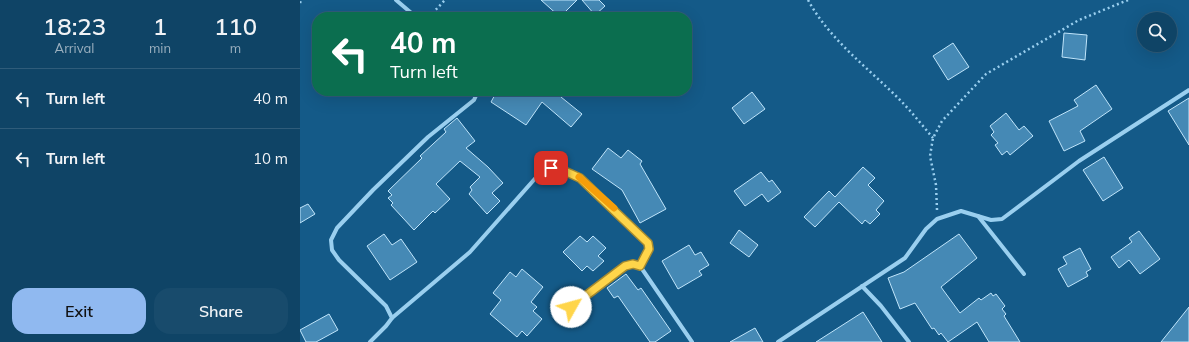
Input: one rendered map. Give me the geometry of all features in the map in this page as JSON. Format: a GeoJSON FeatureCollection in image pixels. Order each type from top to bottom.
{"type":"FeatureCollection","features":[{"type":"Feature","properties":{"kind":"street"},"geometry":{"type":"LineString","coordinates":[[396,0],[410,12]]}},
{"type":"Feature","properties":{"kind":"street"},"geometry":{"type":"LineString","coordinates":[[778,342],[905,258],[926,228],[937,219],[962,212],[991,220],[1002,219],[1079,161],[1189,90]]}},
{"type":"Feature","properties":{"kind":"street"},"geometry":{"type":"LineString","coordinates":[[392,318],[386,306],[332,250],[331,240],[337,228],[373,190],[428,137],[474,100],[476,96]]}},
{"type":"Feature","properties":{"kind":"street"},"geometry":{"type":"LineString","coordinates":[[370,342],[392,318],[470,252],[493,229],[540,173],[551,168],[560,169],[580,178],[640,233],[648,243],[649,249],[640,266]]}},
{"type":"Feature","properties":{"kind":"street"},"geometry":{"type":"LineString","coordinates":[[977,216],[1024,274]]}},
{"type":"Feature","properties":{"kind":"street"},"geometry":{"type":"LineString","coordinates":[[571,307],[625,266],[633,264],[640,266],[692,342]]}},
{"type":"Feature","properties":{"kind":"street"},"geometry":{"type":"LineString","coordinates":[[862,286],[889,316],[909,342]]}},
{"type":"Feature","properties":{"kind":"path"},"geometry":{"type":"LineString","coordinates":[[434,12],[445,0]]}},
{"type":"Feature","properties":{"kind":"path"},"geometry":{"type":"LineString","coordinates":[[808,0],[815,12],[851,55],[899,99],[933,138]]}},
{"type":"Feature","properties":{"kind":"path"},"geometry":{"type":"LineString","coordinates":[[937,219],[936,185],[930,156],[933,138],[942,121],[986,74],[1079,20],[1128,0]]}},
{"type":"Feature","properties":{"kind":"building"},"geometry":{"type":"Polygon","coordinates":[[[541,0],[577,0],[565,12],[554,12],[541,0]]]}},
{"type":"Feature","properties":{"kind":"building"},"geometry":{"type":"Polygon","coordinates":[[[582,0],[599,0],[605,6],[598,12],[592,12],[582,0]]]}},
{"type":"Feature","properties":{"kind":"building"},"geometry":{"type":"Polygon","coordinates":[[[1064,33],[1087,35],[1085,60],[1062,57],[1064,33]]]}},
{"type":"Feature","properties":{"kind":"building"},"geometry":{"type":"Polygon","coordinates":[[[953,43],[969,67],[948,80],[933,56],[953,43]]]}},
{"type":"Feature","properties":{"kind":"building"},"geometry":{"type":"Polygon","coordinates":[[[1096,85],[1112,109],[1080,131],[1085,141],[1064,151],[1049,121],[1078,106],[1074,100],[1096,85]]]}},
{"type":"Feature","properties":{"kind":"building"},"geometry":{"type":"Polygon","coordinates":[[[752,92],[765,109],[744,124],[732,108],[752,92]]]}},
{"type":"Feature","properties":{"kind":"building"},"geometry":{"type":"Polygon","coordinates":[[[494,96],[562,96],[561,97],[582,114],[571,127],[542,102],[526,125],[491,102],[494,96]]]}},
{"type":"Feature","properties":{"kind":"building"},"geometry":{"type":"Polygon","coordinates":[[[1189,98],[1189,145],[1168,111],[1189,98]]]}},
{"type":"Feature","properties":{"kind":"building"},"geometry":{"type":"Polygon","coordinates":[[[1006,113],[1019,130],[1024,126],[1033,136],[1010,155],[1007,151],[1002,155],[995,145],[998,143],[991,135],[994,132],[990,126],[1006,113]]]}},
{"type":"Feature","properties":{"kind":"building"},"geometry":{"type":"Polygon","coordinates":[[[457,118],[475,141],[466,148],[488,167],[503,183],[492,193],[500,201],[487,214],[469,194],[472,190],[470,187],[480,177],[460,161],[436,184],[450,199],[435,213],[433,211],[414,230],[391,205],[393,203],[388,198],[392,195],[388,191],[422,158],[420,156],[446,132],[444,129],[457,118]]]}},
{"type":"Feature","properties":{"kind":"building"},"geometry":{"type":"Polygon","coordinates":[[[608,148],[621,158],[628,150],[642,161],[640,164],[666,209],[640,223],[622,190],[592,169],[608,148]]]}},
{"type":"Feature","properties":{"kind":"building"},"geometry":{"type":"Polygon","coordinates":[[[1104,157],[1123,188],[1103,201],[1083,170],[1104,157]]]}},
{"type":"Feature","properties":{"kind":"building"},"geometry":{"type":"Polygon","coordinates":[[[863,167],[875,178],[868,185],[884,201],[876,210],[880,214],[870,224],[865,220],[862,224],[839,202],[815,227],[804,217],[829,191],[835,197],[863,167]]]}},
{"type":"Feature","properties":{"kind":"building"},"geometry":{"type":"Polygon","coordinates":[[[761,172],[769,182],[772,180],[781,192],[768,202],[762,194],[745,206],[734,191],[761,172]]]}},
{"type":"Feature","properties":{"kind":"building"},"geometry":{"type":"Polygon","coordinates":[[[308,204],[315,214],[300,223],[300,208],[308,204]]]}},
{"type":"Feature","properties":{"kind":"building"},"geometry":{"type":"Polygon","coordinates":[[[739,230],[758,245],[749,257],[730,243],[739,230]]]}},
{"type":"Feature","properties":{"kind":"building"},"geometry":{"type":"Polygon","coordinates":[[[1139,231],[1160,259],[1140,274],[1129,260],[1119,268],[1111,257],[1132,242],[1129,238],[1139,231]]]}},
{"type":"Feature","properties":{"kind":"building"},"geometry":{"type":"Polygon","coordinates":[[[384,234],[392,245],[401,239],[417,262],[390,280],[367,246],[384,234]]]}},
{"type":"Feature","properties":{"kind":"building"},"geometry":{"type":"Polygon","coordinates":[[[959,234],[977,258],[941,287],[960,313],[979,298],[981,300],[991,293],[993,296],[996,294],[1005,306],[1002,309],[1006,314],[1004,316],[1020,342],[989,342],[977,322],[948,342],[941,333],[939,335],[934,328],[932,329],[915,303],[900,309],[888,278],[904,272],[959,234]]]}},
{"type":"Feature","properties":{"kind":"building"},"geometry":{"type":"Polygon","coordinates":[[[580,236],[587,242],[593,236],[606,248],[598,256],[604,261],[593,271],[587,266],[582,271],[563,252],[580,236]]]}},
{"type":"Feature","properties":{"kind":"building"},"geometry":{"type":"Polygon","coordinates":[[[689,245],[695,255],[701,252],[709,265],[699,271],[702,275],[678,289],[662,261],[689,245]]]}},
{"type":"Feature","properties":{"kind":"building"},"geometry":{"type":"Polygon","coordinates":[[[1080,248],[1091,269],[1086,272],[1088,276],[1068,287],[1058,269],[1067,264],[1063,257],[1080,248]]]}},
{"type":"Feature","properties":{"kind":"building"},"geometry":{"type":"Polygon","coordinates":[[[522,269],[543,287],[531,302],[537,307],[533,311],[542,319],[527,336],[522,331],[517,337],[490,314],[501,300],[493,293],[510,272],[516,277],[522,269]]]}},
{"type":"Feature","properties":{"kind":"building"},"geometry":{"type":"Polygon","coordinates":[[[626,274],[638,290],[641,288],[671,331],[655,342],[650,342],[618,296],[614,298],[607,288],[626,274]]]}},
{"type":"Feature","properties":{"kind":"building"},"geometry":{"type":"Polygon","coordinates":[[[1189,307],[1189,342],[1161,342],[1189,307]]]}},
{"type":"Feature","properties":{"kind":"building"},"geometry":{"type":"Polygon","coordinates":[[[863,312],[882,342],[816,342],[863,312]]]}},
{"type":"Feature","properties":{"kind":"building"},"geometry":{"type":"Polygon","coordinates":[[[329,314],[338,330],[316,342],[306,342],[300,330],[329,314]]]}},
{"type":"Feature","properties":{"kind":"building"},"geometry":{"type":"Polygon","coordinates":[[[755,328],[763,342],[730,342],[755,328]]]}},
{"type":"Feature","properties":{"kind":"slow traffic"},"geometry":{"type":"LineString","coordinates":[[579,177],[614,208]]}},
{"type":"Feature","properties":{"kind":"route"},"geometry":{"type":"LineString","coordinates":[[551,168],[560,169],[580,178],[640,233],[648,243],[649,249],[640,266],[633,264],[625,266],[571,307]]}}]}
